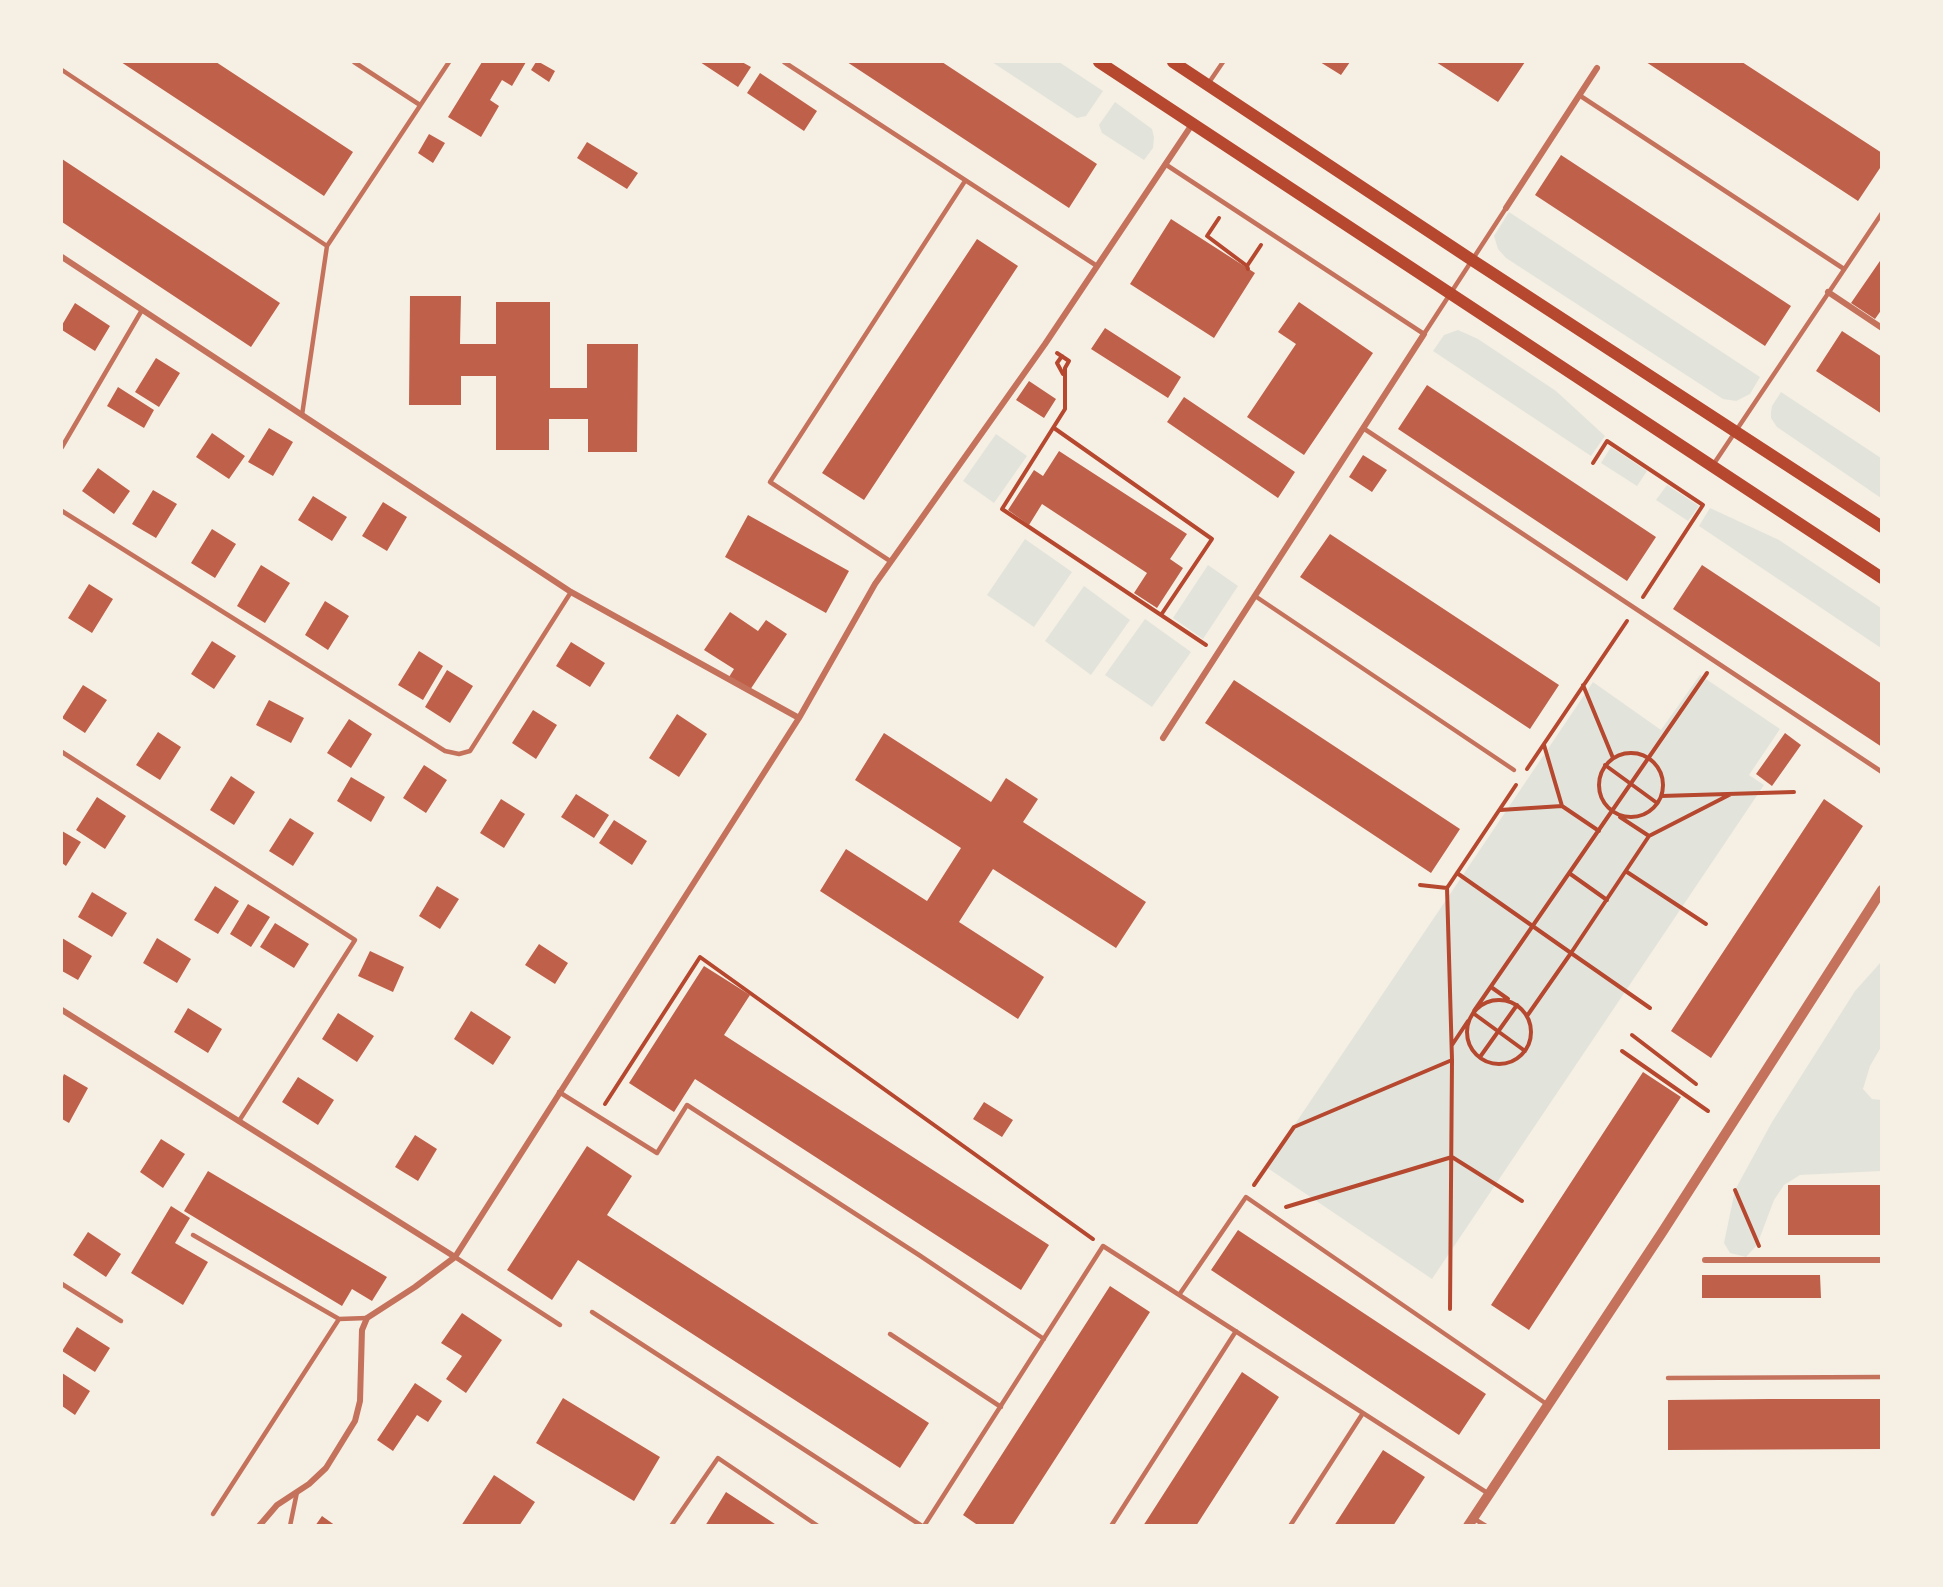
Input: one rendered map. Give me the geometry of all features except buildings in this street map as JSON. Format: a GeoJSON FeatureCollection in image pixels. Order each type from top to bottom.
{"type":"FeatureCollection","features":[{"type":"Feature","properties":{"kind":"main road"},"geometry":{"type":"LineString","coordinates":[[1100,62],[1881,578]]}},
{"type":"Feature","properties":{"kind":"main road"},"geometry":{"type":"LineString","coordinates":[[1173,62],[1881,527]]}},
{"type":"Feature","properties":{"kind":"street"},"geometry":{"type":"LineString","coordinates":[[1506,208],[1596,65]]}},
{"type":"Feature","properties":{"kind":"street"},"geometry":{"type":"LineString","coordinates":[[259,1526],[277,1505],[309,1484],[326,1468],[355,1421],[360,1401],[362,1330],[367,1318],[415,1287],[455,1257],[799,718],[875,584],[1045,344],[1193,123]]}},
{"type":"Feature","properties":{"kind":"street"},"geometry":{"type":"LineString","coordinates":[[62,257],[571,592],[799,718]]}},
{"type":"Feature","properties":{"kind":"street"},"geometry":{"type":"LineString","coordinates":[[1828,292],[1881,328]]}},
{"type":"Feature","properties":{"kind":"street"},"geometry":{"type":"LineString","coordinates":[[1162,738],[1424,334]]}},
{"type":"Feature","properties":{"kind":"street"},"geometry":{"type":"LineString","coordinates":[[1470,1522],[1663,1231],[1881,890]]}},
{"type":"Feature","properties":{"kind":"street"},"geometry":{"type":"LineString","coordinates":[[62,1010],[455,1257]]}},
{"type":"Feature","properties":{"kind":"street"},"geometry":{"type":"LineString","coordinates":[[1705,1260],[1881,1260]]}},
{"type":"Feature","properties":{"kind":"lane"},"geometry":{"type":"LineString","coordinates":[[354,62],[420,105]]}},
{"type":"Feature","properties":{"kind":"lane"},"geometry":{"type":"LineString","coordinates":[[302,415],[327,246],[449,62]]}},
{"type":"Feature","properties":{"kind":"lane"},"geometry":{"type":"LineString","coordinates":[[784,62],[1097,266]]}},
{"type":"Feature","properties":{"kind":"lane"},"geometry":{"type":"LineString","coordinates":[[1208,84],[1223,62]]}},
{"type":"Feature","properties":{"kind":"lane"},"geometry":{"type":"LineString","coordinates":[[62,70],[327,246]]}},
{"type":"Feature","properties":{"kind":"lane"},"geometry":{"type":"LineString","coordinates":[[1579,95],[1844,269]]}},
{"type":"Feature","properties":{"kind":"lane"},"geometry":{"type":"LineString","coordinates":[[1165,164],[1424,334],[1506,208]]}},
{"type":"Feature","properties":{"kind":"lane"},"geometry":{"type":"LineString","coordinates":[[890,561],[770,482],[965,182]]}},
{"type":"Feature","properties":{"kind":"lane"},"geometry":{"type":"LineString","coordinates":[[1712,466],[1881,213]]}},
{"type":"Feature","properties":{"kind":"lane"},"geometry":{"type":"LineString","coordinates":[[62,447],[142,310]]}},
{"type":"Feature","properties":{"kind":"lane"},"geometry":{"type":"LineString","coordinates":[[1363,428],[1881,772]]}},
{"type":"Feature","properties":{"kind":"lane"},"geometry":{"type":"LineString","coordinates":[[62,511],[445,752],[459,754],[470,751],[571,592]]}},
{"type":"Feature","properties":{"kind":"lane"},"geometry":{"type":"LineString","coordinates":[[1255,596],[1514,770]]}},
{"type":"Feature","properties":{"kind":"lane"},"geometry":{"type":"LineString","coordinates":[[62,752],[354,940],[239,1121]]}},
{"type":"Feature","properties":{"kind":"lane"},"geometry":{"type":"LineString","coordinates":[[559,1092],[657,1153],[687,1105],[1044,1339]]}},
{"type":"Feature","properties":{"kind":"lane"},"geometry":{"type":"LineString","coordinates":[[1179,1295],[1246,1197],[1548,1406]]}},
{"type":"Feature","properties":{"kind":"lane"},"geometry":{"type":"LineString","coordinates":[[193,1235],[339,1319],[367,1318]]}},
{"type":"Feature","properties":{"kind":"lane"},"geometry":{"type":"LineString","coordinates":[[592,1312],[923,1526],[1103,1246],[1489,1494]]}},
{"type":"Feature","properties":{"kind":"lane"},"geometry":{"type":"LineString","coordinates":[[455,1257],[560,1325]]}},
{"type":"Feature","properties":{"kind":"lane"},"geometry":{"type":"LineString","coordinates":[[62,1284],[121,1321]]}},
{"type":"Feature","properties":{"kind":"lane"},"geometry":{"type":"LineString","coordinates":[[213,1514],[339,1319]]}},
{"type":"Feature","properties":{"kind":"lane"},"geometry":{"type":"LineString","coordinates":[[1111,1526],[1236,1332]]}},
{"type":"Feature","properties":{"kind":"lane"},"geometry":{"type":"LineString","coordinates":[[890,1334],[1000,1407]]}},
{"type":"Feature","properties":{"kind":"lane"},"geometry":{"type":"LineString","coordinates":[[1668,1378],[1881,1377]]}},
{"type":"Feature","properties":{"kind":"lane"},"geometry":{"type":"LineString","coordinates":[[1290,1526],[1363,1413]]}},
{"type":"Feature","properties":{"kind":"lane"},"geometry":{"type":"LineString","coordinates":[[671,1526],[718,1458],[818,1526]]}},
{"type":"Feature","properties":{"kind":"lane"},"geometry":{"type":"LineString","coordinates":[[290,1526],[297,1492]]}},
{"type":"Feature","properties":{"kind":"lane"},"geometry":{"type":"LineString","coordinates":[[1470,1522],[1486,1526]]}},
{"type":"Feature","properties":{"kind":"path"},"geometry":{"type":"LineString","coordinates":[[1219,218],[1207,237],[1247,267],[1261,245]]}},
{"type":"Feature","properties":{"kind":"path"},"geometry":{"type":"LineString","coordinates":[[1062,356],[1058,363],[1065,377]]}},
{"type":"Feature","properties":{"kind":"path"},"geometry":{"type":"LineString","coordinates":[[1065,368],[1065,409],[1002,509],[1208,646]]}},
{"type":"Feature","properties":{"kind":"path"},"geometry":{"type":"LineString","coordinates":[[1054,428],[1212,539],[1161,615]]}},
{"type":"Feature","properties":{"kind":"path"},"geometry":{"type":"LineString","coordinates":[[1523,775],[1703,505],[1607,441],[1593,463]]}},
{"type":"Feature","properties":{"kind":"path"},"geometry":{"type":"LineString","coordinates":[[1451,1046],[1715,661]]}},
{"type":"Feature","properties":{"kind":"path"},"geometry":{"type":"LineString","coordinates":[[1583,685],[1613,758]]}},
{"type":"Feature","properties":{"kind":"path"},"geometry":{"type":"LineString","coordinates":[[1543,745],[1562,806]]}},
{"type":"Feature","properties":{"kind":"path"},"geometry":{"type":"LineString","coordinates":[[1612,812],[1636,817],[1648,812],[1657,803],[1663,785],[1661,775],[1649,758],[1631,753],[1613,758],[1605,765],[1599,776],[1599,789],[1603,802],[1612,812],[1649,837]]}},
{"type":"Feature","properties":{"kind":"path"},"geometry":{"type":"LineString","coordinates":[[1605,765],[1657,803]]}},
{"type":"Feature","properties":{"kind":"path"},"geometry":{"type":"LineString","coordinates":[[1450,1309],[1452,1060],[1447,888],[1517,784]]}},
{"type":"Feature","properties":{"kind":"path"},"geometry":{"type":"LineString","coordinates":[[1661,796],[1794,792]]}},
{"type":"Feature","properties":{"kind":"path"},"geometry":{"type":"LineString","coordinates":[[1528,1015],[1649,837],[1731,794]]}},
{"type":"Feature","properties":{"kind":"path"},"geometry":{"type":"LineString","coordinates":[[1499,810],[1562,806],[1599,831]]}},
{"type":"Feature","properties":{"kind":"path"},"geometry":{"type":"LineString","coordinates":[[1627,872],[1706,924]]}},
{"type":"Feature","properties":{"kind":"path"},"geometry":{"type":"LineString","coordinates":[[1457,873],[1650,1008]]}},
{"type":"Feature","properties":{"kind":"path"},"geometry":{"type":"LineString","coordinates":[[1569,873],[1607,900]]}},
{"type":"Feature","properties":{"kind":"path"},"geometry":{"type":"LineString","coordinates":[[1420,885],[1447,888]]}},
{"type":"Feature","properties":{"kind":"path"},"geometry":{"type":"LineString","coordinates":[[598,1115],[700,957],[1103,1246]]}},
{"type":"Feature","properties":{"kind":"path"},"geometry":{"type":"LineString","coordinates":[[1491,987],[1517,1005],[1528,1015],[1531,1034],[1525,1051],[1513,1061],[1502,1064],[1490,1063],[1480,1058],[1468,1041],[1467,1029],[1472,1014],[1483,1004],[1496,1000],[1517,1005]]}},
{"type":"Feature","properties":{"kind":"path"},"geometry":{"type":"LineString","coordinates":[[1480,1058],[1517,1005]]}},
{"type":"Feature","properties":{"kind":"path"},"geometry":{"type":"LineString","coordinates":[[1472,1014],[1525,1051]]}},
{"type":"Feature","properties":{"kind":"path"},"geometry":{"type":"LineString","coordinates":[[1632,1035],[1696,1084]]}},
{"type":"Feature","properties":{"kind":"path"},"geometry":{"type":"LineString","coordinates":[[1622,1051],[1708,1111]]}},
{"type":"Feature","properties":{"kind":"path"},"geometry":{"type":"LineString","coordinates":[[1246,1197],[1294,1127],[1452,1060]]}},
{"type":"Feature","properties":{"kind":"path"},"geometry":{"type":"LineString","coordinates":[[1268,1212],[1452,1157],[1522,1201]]}},
{"type":"Feature","properties":{"kind":"path"},"geometry":{"type":"LineString","coordinates":[[1735,1190],[1765,1260]]}},
{"type":"Feature","properties":{"kind":"shaded area"},"geometry":{"type":"Polygon","coordinates":[[[992,62],[1059,62],[1103,91],[1086,116],[1077,118],[992,62]]]}},
{"type":"Feature","properties":{"kind":"shaded area"},"geometry":{"type":"Polygon","coordinates":[[[1115,102],[1152,129],[1153,148],[1144,160],[1102,133],[1099,125],[1115,102]]]}},
{"type":"Feature","properties":{"kind":"shaded area"},"geometry":{"type":"Polygon","coordinates":[[[1509,212],[1760,377],[1750,394],[1736,401],[1723,399],[1506,258],[1498,249],[1494,236],[1509,212]]]}},
{"type":"Feature","properties":{"kind":"shaded area"},"geometry":{"type":"Polygon","coordinates":[[[1458,330],[1478,339],[1556,391],[1605,436],[1591,456],[1433,351],[1444,335],[1458,330]]]}},
{"type":"Feature","properties":{"kind":"shaded area"},"geometry":{"type":"Polygon","coordinates":[[[1781,392],[1881,458],[1881,498],[1777,427],[1771,418],[1771,412],[1781,392]]]}},
{"type":"Feature","properties":{"kind":"shaded area"},"geometry":{"type":"Polygon","coordinates":[[[996,434],[1027,456],[994,503],[963,481],[996,434]]]}},
{"type":"Feature","properties":{"kind":"shaded area"},"geometry":{"type":"Polygon","coordinates":[[[1611,447],[1647,471],[1637,486],[1601,463],[1611,447]]]}},
{"type":"Feature","properties":{"kind":"shaded area"},"geometry":{"type":"Polygon","coordinates":[[[1667,485],[1699,506],[1688,521],[1656,500],[1667,485]]]}},
{"type":"Feature","properties":{"kind":"shaded area"},"geometry":{"type":"Polygon","coordinates":[[[1710,508],[1779,540],[1881,608],[1881,648],[1699,526],[1710,508]]]}},
{"type":"Feature","properties":{"kind":"shaded area"},"geometry":{"type":"Polygon","coordinates":[[[1025,539],[1072,572],[1034,627],[987,595],[1025,539]]]}},
{"type":"Feature","properties":{"kind":"shaded area"},"geometry":{"type":"Polygon","coordinates":[[[1208,565],[1238,586],[1203,639],[1173,618],[1208,565]]]}},
{"type":"Feature","properties":{"kind":"shaded area"},"geometry":{"type":"Polygon","coordinates":[[[1084,586],[1130,620],[1091,675],[1045,641],[1084,586]]]}},
{"type":"Feature","properties":{"kind":"shaded area"},"geometry":{"type":"Polygon","coordinates":[[[1145,619],[1191,652],[1152,707],[1105,675],[1145,619]]]}},
{"type":"Feature","properties":{"kind":"shaded area"},"geometry":{"type":"Polygon","coordinates":[[[1700,675],[1780,729],[1749,775],[1764,785],[1432,1279],[1266,1167],[1593,682],[1661,730],[1700,675]]]}},
{"type":"Feature","properties":{"kind":"shaded area"},"geometry":{"type":"Polygon","coordinates":[[[1881,962],[1881,1047],[1870,1066],[1863,1089],[1872,1099],[1881,1100],[1881,1171],[1800,1175],[1784,1185],[1774,1200],[1757,1245],[1746,1257],[1730,1253],[1724,1243],[1735,1190],[1772,1122],[1855,991],[1881,962]]]}}]}
